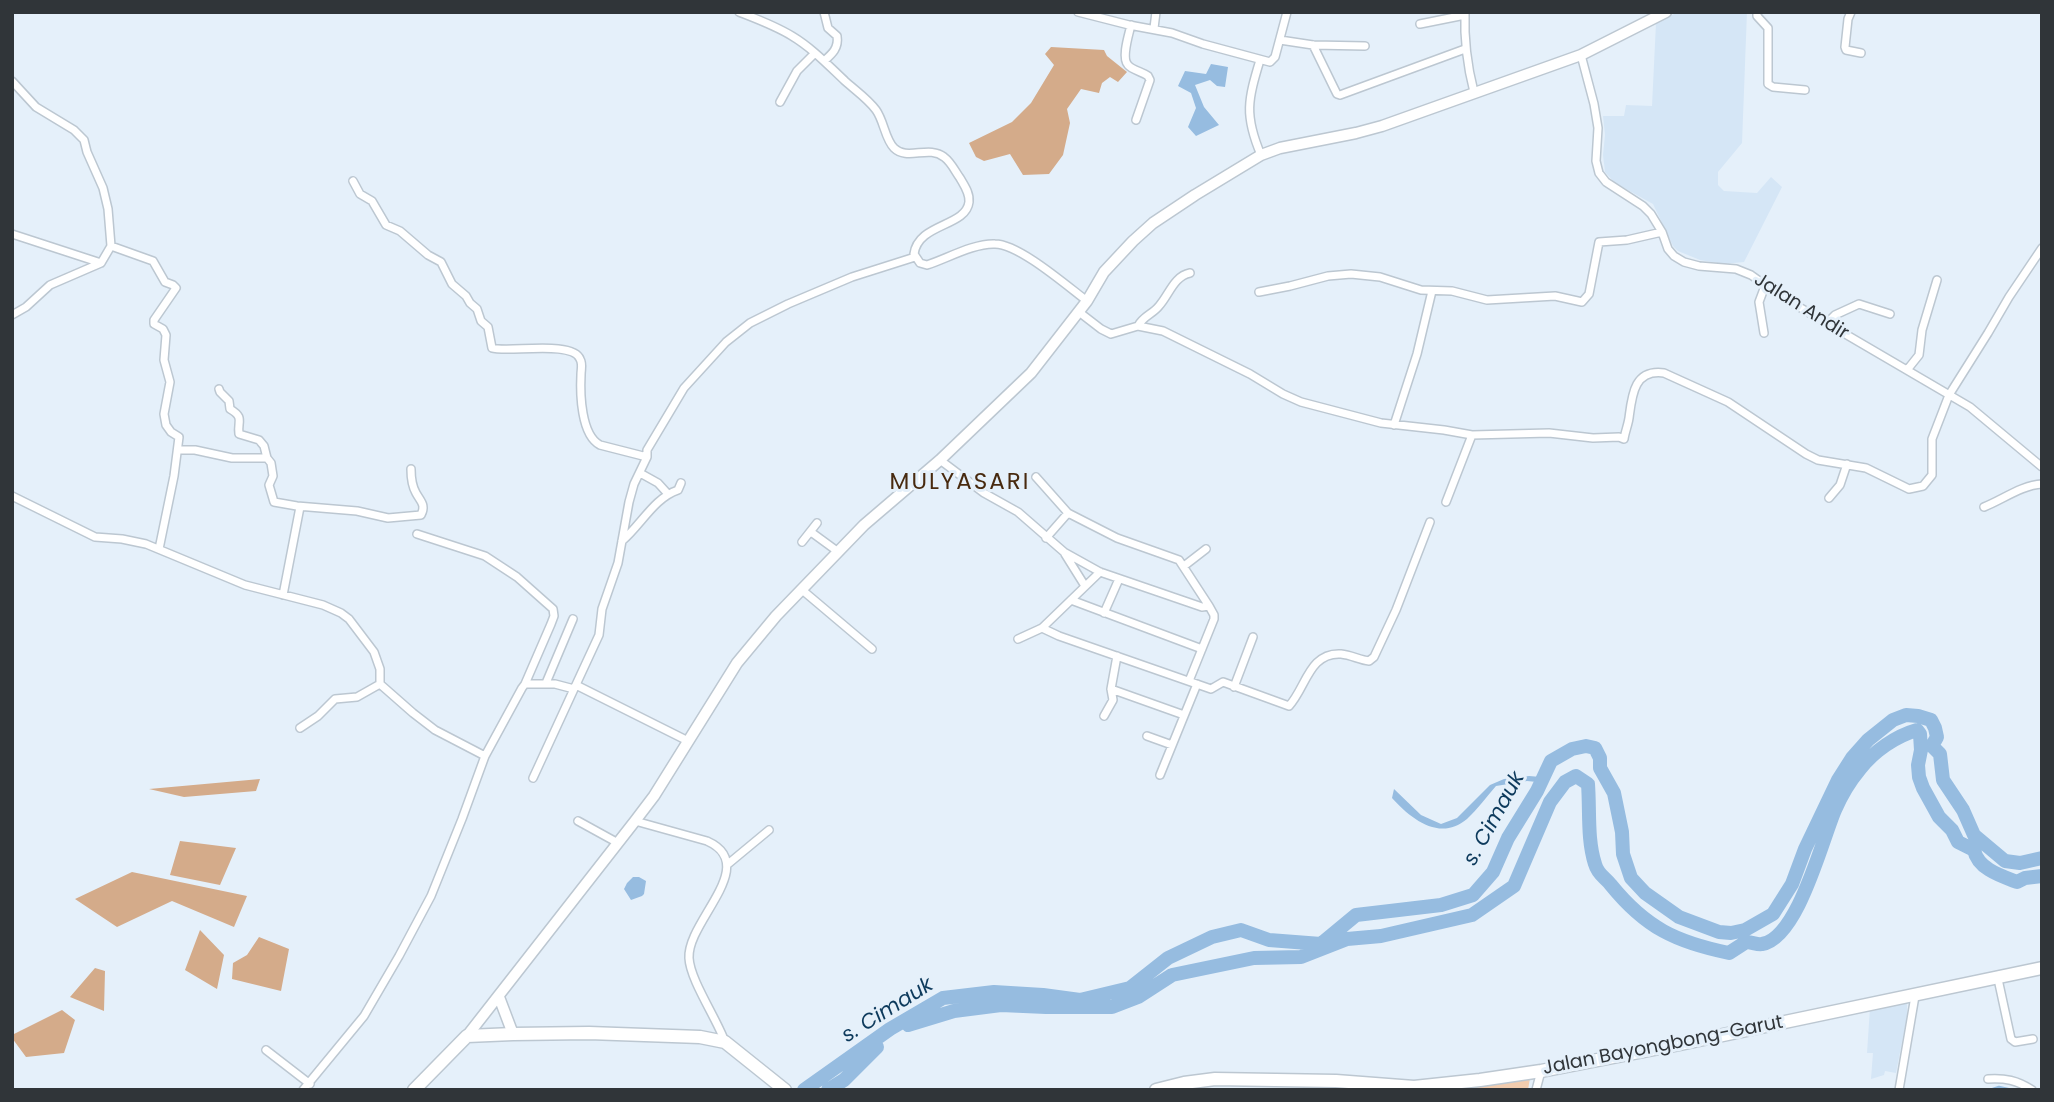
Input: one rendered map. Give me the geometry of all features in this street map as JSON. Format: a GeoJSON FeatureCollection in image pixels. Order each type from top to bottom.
{"type":"FeatureCollection","features":[{"type":"Feature","properties":{"kind":"main road"},"geometry":{"type":"LineString","coordinates":[[414,1090],[467,1036],[635,821],[737,663],[837,551],[893,498],[940,460],[1031,373],[1087,301],[1104,272],[1142,232],[1195,195],[1261,155],[1280,148],[1382,126],[1581,55],[1666,12]]}},
{"type":"Feature","properties":{"kind":"main road","name":"Jalan Bayongbong-Garut"},"geometry":{"type":"LineString","coordinates":[[1156,1090],[1215,1079],[1336,1081],[1428,1088],[1541,1070],[1915,996],[2042,968]]}},
{"type":"Feature","properties":{"kind":"main road"},"geometry":{"type":"LineString","coordinates":[[499,997],[513,1034]]}},
{"type":"Feature","properties":{"kind":"main road"},"geometry":{"type":"LineString","coordinates":[[467,1036],[513,1034],[700,1037],[725,1042],[780,1085]]}},
{"type":"Feature","properties":{"kind":"street"},"geometry":{"type":"LineString","coordinates":[[739,12],[792,36],[816,53],[875,109],[891,145],[896,150],[904,153],[933,152],[951,165],[970,200],[966,211],[919,240],[915,247],[915,257],[920,263],[926,265],[983,245],[1004,245],[1046,270],[1087,301]]}},
{"type":"Feature","properties":{"kind":"street"},"geometry":{"type":"LineString","coordinates":[[824,12],[828,28],[837,36],[838,41],[824,61]]}},
{"type":"Feature","properties":{"kind":"street"},"geometry":{"type":"LineString","coordinates":[[1078,12],[1131,26],[1154,28],[1269,62],[1274,60],[1287,12]]}},
{"type":"Feature","properties":{"kind":"street"},"geometry":{"type":"LineString","coordinates":[[1154,28],[1156,12]]}},
{"type":"Feature","properties":{"kind":"street"},"geometry":{"type":"LineString","coordinates":[[1757,12],[1757,16],[1768,27],[1768,84],[1773,87],[1805,90]]}},
{"type":"Feature","properties":{"kind":"street"},"geometry":{"type":"LineString","coordinates":[[1851,12],[1845,47],[1846,50],[1861,52]]}},
{"type":"Feature","properties":{"kind":"street"},"geometry":{"type":"LineString","coordinates":[[1420,24],[1465,14],[1465,49],[1474,92]]}},
{"type":"Feature","properties":{"kind":"street"},"geometry":{"type":"LineString","coordinates":[[1131,26],[1126,62],[1128,66],[1144,73],[1150,79],[1136,120]]}},
{"type":"Feature","properties":{"kind":"street"},"geometry":{"type":"LineString","coordinates":[[1280,40],[1365,46]]}},
{"type":"Feature","properties":{"kind":"street"},"geometry":{"type":"LineString","coordinates":[[1313,44],[1339,95],[1465,49]]}},
{"type":"Feature","properties":{"kind":"street"},"geometry":{"type":"LineString","coordinates":[[780,102],[797,71],[816,53]]}},
{"type":"Feature","properties":{"kind":"street","name":"Jalan Andir"},"geometry":{"type":"LineString","coordinates":[[1581,55],[1598,128],[1596,161],[1599,173],[1606,183],[1651,214],[1674,256],[1699,266],[1736,269],[1751,275],[1765,286],[1970,407],[2042,467]]}},
{"type":"Feature","properties":{"kind":"street"},"geometry":{"type":"LineString","coordinates":[[1260,60],[1250,94],[1248,114],[1261,155]]}},
{"type":"Feature","properties":{"kind":"street"},"geometry":{"type":"LineString","coordinates":[[12,80],[36,107],[74,130],[84,140],[108,209],[111,246],[101,263],[50,285],[26,307],[12,315]]}},
{"type":"Feature","properties":{"kind":"street"},"geometry":{"type":"LineString","coordinates":[[353,181],[360,194],[371,200],[386,225],[400,231],[430,257],[441,262],[451,282],[477,309],[481,321],[488,327],[492,348],[576,352],[582,367],[581,402],[587,428],[594,442],[647,457]]}},
{"type":"Feature","properties":{"kind":"street"},"geometry":{"type":"LineString","coordinates":[[1259,292],[1328,276],[1351,274],[1380,277],[1420,290],[1452,291],[1487,300],[1555,296],[1582,302],[1589,295],[1598,242],[1626,240],[1662,232]]}},
{"type":"Feature","properties":{"kind":"street"},"geometry":{"type":"LineString","coordinates":[[12,234],[101,263]]}},
{"type":"Feature","properties":{"kind":"street"},"geometry":{"type":"LineString","coordinates":[[111,246],[153,261],[165,282],[176,289],[154,322],[166,335],[164,360],[170,382],[164,419],[169,430],[179,437],[159,549]]}},
{"type":"Feature","properties":{"kind":"street"},"geometry":{"type":"LineString","coordinates":[[1079,312],[1111,334],[1138,326],[1163,331],[1301,402],[1394,425],[1472,435],[1549,433],[1624,439],[1635,388],[1646,374],[1654,372],[1673,377],[1728,402],[1818,460],[1866,468],[1905,488],[1923,486],[1932,475],[1932,439],[1949,395],[2008,297],[2042,248]]}},
{"type":"Feature","properties":{"kind":"street"},"geometry":{"type":"LineString","coordinates":[[533,778],[599,635],[602,609],[618,563],[629,502],[647,457],[647,450],[684,388],[726,342],[750,323],[852,277],[915,257]]}},
{"type":"Feature","properties":{"kind":"street"},"geometry":{"type":"LineString","coordinates":[[1138,326],[1141,320],[1159,307],[1182,275],[1190,273]]}},
{"type":"Feature","properties":{"kind":"street"},"geometry":{"type":"LineString","coordinates":[[1906,370],[1919,355],[1922,330],[1937,280]]}},
{"type":"Feature","properties":{"kind":"street"},"geometry":{"type":"LineString","coordinates":[[1764,333],[1759,302],[1765,286]]}},
{"type":"Feature","properties":{"kind":"street"},"geometry":{"type":"LineString","coordinates":[[1394,425],[1417,354],[1432,291]]}},
{"type":"Feature","properties":{"kind":"street"},"geometry":{"type":"LineString","coordinates":[[1827,323],[1835,315],[1859,304],[1891,314]]}},
{"type":"Feature","properties":{"kind":"street"},"geometry":{"type":"LineString","coordinates":[[219,389],[229,401],[230,409],[240,418],[239,434],[261,440],[266,450],[271,463],[273,476],[269,485],[274,502],[300,507],[357,511],[388,518],[421,516],[424,510],[423,500],[417,495],[411,479],[411,469]]}},
{"type":"Feature","properties":{"kind":"street"},"geometry":{"type":"LineString","coordinates":[[1446,502],[1472,435]]}},
{"type":"Feature","properties":{"kind":"street"},"geometry":{"type":"LineString","coordinates":[[178,450],[195,450],[232,458],[267,458]]}},
{"type":"Feature","properties":{"kind":"street"},"geometry":{"type":"LineString","coordinates":[[940,460],[984,493],[1018,512],[1064,552],[1100,572],[1202,607],[1209,606]]}},
{"type":"Feature","properties":{"kind":"street"},"geometry":{"type":"LineString","coordinates":[[1829,498],[1840,485],[1847,464]]}},
{"type":"Feature","properties":{"kind":"street"},"geometry":{"type":"LineString","coordinates":[[640,473],[653,480],[668,494]]}},
{"type":"Feature","properties":{"kind":"street"},"geometry":{"type":"LineString","coordinates":[[1036,477],[1068,513],[1117,538],[1179,561],[1214,615],[1184,715],[1160,775]]}},
{"type":"Feature","properties":{"kind":"street"},"geometry":{"type":"LineString","coordinates":[[622,541],[668,494],[678,490],[681,483]]}},
{"type":"Feature","properties":{"kind":"street"},"geometry":{"type":"LineString","coordinates":[[1984,507],[2023,487],[2042,484]]}},
{"type":"Feature","properties":{"kind":"street"},"geometry":{"type":"LineString","coordinates":[[12,496],[95,537],[122,539],[159,549],[245,585],[341,613],[349,619],[377,656],[380,684],[435,730],[485,757]]}},
{"type":"Feature","properties":{"kind":"street"},"geometry":{"type":"LineString","coordinates":[[284,595],[300,507]]}},
{"type":"Feature","properties":{"kind":"street"},"geometry":{"type":"LineString","coordinates":[[1046,538],[1068,513]]}},
{"type":"Feature","properties":{"kind":"street"},"geometry":{"type":"LineString","coordinates":[[1042,628],[1211,689],[1223,682],[1289,706],[1308,674],[1322,658],[1338,654],[1364,661],[1371,660],[1396,610],[1430,522]]}},
{"type":"Feature","properties":{"kind":"street"},"geometry":{"type":"LineString","coordinates":[[802,542],[817,523]]}},
{"type":"Feature","properties":{"kind":"street"},"geometry":{"type":"LineString","coordinates":[[811,532],[837,551]]}},
{"type":"Feature","properties":{"kind":"street"},"geometry":{"type":"LineString","coordinates":[[266,1050],[307,1087],[364,1016],[431,896],[485,757],[525,684],[554,616],[553,609],[517,577],[485,556],[417,534]]}},
{"type":"Feature","properties":{"kind":"street"},"geometry":{"type":"LineString","coordinates":[[1184,566],[1206,549]]}},
{"type":"Feature","properties":{"kind":"street"},"geometry":{"type":"LineString","coordinates":[[1064,552],[1085,586]]}},
{"type":"Feature","properties":{"kind":"street"},"geometry":{"type":"LineString","coordinates":[[1018,639],[1042,628],[1100,572]]}},
{"type":"Feature","properties":{"kind":"street"},"geometry":{"type":"LineString","coordinates":[[1104,613],[1119,579]]}},
{"type":"Feature","properties":{"kind":"street"},"geometry":{"type":"LineString","coordinates":[[801,589],[872,649]]}},
{"type":"Feature","properties":{"kind":"street"},"geometry":{"type":"LineString","coordinates":[[1071,600],[1202,649]]}},
{"type":"Feature","properties":{"kind":"street"},"geometry":{"type":"LineString","coordinates":[[546,683],[573,619]]}},
{"type":"Feature","properties":{"kind":"street"},"geometry":{"type":"LineString","coordinates":[[1234,687],[1252,636]]}},
{"type":"Feature","properties":{"kind":"street"},"geometry":{"type":"LineString","coordinates":[[1104,716],[1113,700],[1111,689],[1117,656]]}},
{"type":"Feature","properties":{"kind":"street"},"geometry":{"type":"LineString","coordinates":[[525,684],[546,683],[575,687],[688,741]]}},
{"type":"Feature","properties":{"kind":"street"},"geometry":{"type":"LineString","coordinates":[[300,728],[318,716],[335,699],[357,697],[380,684]]}},
{"type":"Feature","properties":{"kind":"street"},"geometry":{"type":"LineString","coordinates":[[1111,689],[1184,715]]}},
{"type":"Feature","properties":{"kind":"street"},"geometry":{"type":"LineString","coordinates":[[1147,736],[1172,745]]}},
{"type":"Feature","properties":{"kind":"street"},"geometry":{"type":"LineString","coordinates":[[578,821],[618,843]]}},
{"type":"Feature","properties":{"kind":"street"},"geometry":{"type":"LineString","coordinates":[[635,821],[683,834],[718,846],[724,851],[728,864],[723,884],[699,926],[689,958],[691,969],[725,1042]]}},
{"type":"Feature","properties":{"kind":"street"},"geometry":{"type":"LineString","coordinates":[[728,864],[769,830]]}},
{"type":"Feature","properties":{"kind":"street"},"geometry":{"type":"LineString","coordinates":[[1998,979],[2011,1040],[2015,1042],[2033,1039]]}},
{"type":"Feature","properties":{"kind":"street"},"geometry":{"type":"LineString","coordinates":[[1899,1090],[1915,996]]}},
{"type":"Feature","properties":{"kind":"street"},"geometry":{"type":"LineString","coordinates":[[1536,1090],[1541,1070]]}},
{"type":"Feature","properties":{"kind":"street"},"geometry":{"type":"LineString","coordinates":[[1988,1079],[2009,1079],[2032,1090]]}},
{"type":"Feature","properties":{"kind":"shaded area"},"geometry":{"type":"Polygon","coordinates":[[[1678,12],[1747,12],[1742,143],[1718,172],[1718,185],[1724,191],[1757,193],[1771,177],[1782,187],[1744,262],[1723,264],[1700,260],[1678,251],[1653,204],[1615,183],[1605,172],[1603,116],[1624,116],[1626,105],[1652,106],[1656,23],[1678,12]]]}},
{"type":"Feature","properties":{"kind":"shaded area"},"geometry":{"type":"Polygon","coordinates":[[[1051,47],[1104,50],[1107,56],[1127,72],[1118,82],[1110,77],[1102,83],[1099,93],[1081,89],[1067,109],[1070,123],[1063,155],[1049,174],[1023,175],[1010,154],[984,161],[976,157],[969,143],[1012,122],[1031,103],[1054,65],[1045,54],[1051,47]]]}},
{"type":"Feature","properties":{"kind":"shaded area"},"geometry":{"type":"Polygon","coordinates":[[[260,779],[256,791],[184,797],[149,789],[260,779]]]}},
{"type":"Feature","properties":{"kind":"shaded area"},"geometry":{"type":"Polygon","coordinates":[[[180,841],[236,848],[220,885],[170,875],[180,841]]]}},
{"type":"Feature","properties":{"kind":"shaded area"},"geometry":{"type":"Polygon","coordinates":[[[132,872],[247,896],[234,927],[172,901],[117,927],[75,899],[132,872]]]}},
{"type":"Feature","properties":{"kind":"shaded area"},"geometry":{"type":"Polygon","coordinates":[[[200,930],[224,955],[217,989],[185,970],[200,930]]]}},
{"type":"Feature","properties":{"kind":"shaded area"},"geometry":{"type":"Polygon","coordinates":[[[259,937],[289,949],[281,991],[232,979],[233,963],[247,955],[259,937]]]}},
{"type":"Feature","properties":{"kind":"shaded area"},"geometry":{"type":"Polygon","coordinates":[[[95,968],[105,971],[104,1011],[70,997],[95,968]]]}},
{"type":"Feature","properties":{"kind":"shaded area"},"geometry":{"type":"Polygon","coordinates":[[[1907,1001],[1907,1016],[1896,1073],[1885,1071],[1884,1075],[1871,1079],[1873,1053],[1867,1053],[1870,1008],[1907,1001]]]}},
{"type":"Feature","properties":{"kind":"shaded area"},"geometry":{"type":"Polygon","coordinates":[[[62,1010],[75,1020],[64,1053],[26,1057],[12,1035],[62,1010]]]}},
{"type":"Feature","properties":{"kind":"shaded area"},"geometry":{"type":"Polygon","coordinates":[[[1531,1072],[1528,1090],[1427,1090],[1531,1072]]]}},
{"type":"Feature","properties":{"kind":"water"},"geometry":{"type":"Polygon","coordinates":[[[1211,64],[1228,67],[1225,87],[1217,86],[1210,80],[1195,85],[1204,107],[1219,125],[1196,136],[1188,127],[1196,108],[1191,93],[1178,86],[1185,71],[1206,74],[1211,64]]]}},
{"type":"Feature","properties":{"kind":"water"},"geometry":{"type":"Polygon","coordinates":[[[1541,777],[1537,791],[1537,782],[1496,786],[1467,819],[1457,826],[1447,828],[1436,828],[1417,820],[1392,798],[1394,789],[1421,815],[1441,824],[1457,818],[1490,785],[1504,779],[1541,777]]]}},
{"type":"Feature","properties":{"kind":"water"},"geometry":{"type":"Polygon","coordinates":[[[633,877],[646,881],[644,894],[631,900],[624,889],[633,877]]]}},
{"type":"Feature","properties":{"kind":"waterway","name":"s. Cimauk"},"geometry":{"type":"LineString","coordinates":[[804,1090],[890,1029],[943,998],[994,992],[1080,1000],[1130,988],[1168,958],[1212,937],[1241,930],[1269,940],[1321,944],[1356,915],[1441,905],[1473,895],[1493,872],[1508,838],[1537,791],[1551,761],[1572,749],[1586,746],[1595,748],[1600,758],[1600,768],[1614,793],[1622,832],[1623,854],[1631,878],[1645,893],[1679,917],[1719,932],[1745,930],[1773,914],[1792,884],[1805,849],[1838,780],[1852,758],[1868,740],[1893,720],[1906,715],[1931,720],[1937,737],[1932,746],[1940,754],[1943,780],[1963,810],[1974,835],[2005,861],[2020,863],[2042,858]]}},
{"type":"Feature","properties":{"kind":"waterway"},"geometry":{"type":"LineString","coordinates":[[908,1025],[954,1011],[1001,1005],[1112,1007],[1138,997],[1172,975],[1254,958],[1301,957],[1347,939],[1381,936],[1472,915],[1514,886],[1550,802],[1565,782],[1576,776],[1588,784],[1590,835],[1596,868],[1637,912],[1663,931],[1710,949],[1729,953],[1746,942],[1762,944],[1775,938],[1787,925],[1797,907],[1835,810],[1853,778],[1879,750],[1893,740],[1917,730],[1920,734],[1921,750],[1919,777],[1923,788],[1939,817],[1952,830],[1958,842],[1974,850],[1976,857],[1985,867],[2004,877],[2017,882],[2042,876]]}},
{"type":"Feature","properties":{"kind":"waterway"},"geometry":{"type":"LineString","coordinates":[[828,1090],[844,1080],[877,1047]]}},
{"type":"Feature","properties":{"kind":"waterway"},"geometry":{"type":"LineString","coordinates":[[1990,1090],[1999,1087],[2012,1090]]}},
{"type":"Feature","properties":{"kind":"district","name":"MULYASARI"},"geometry":{"type":"Point","coordinates":[960,483]}}]}
